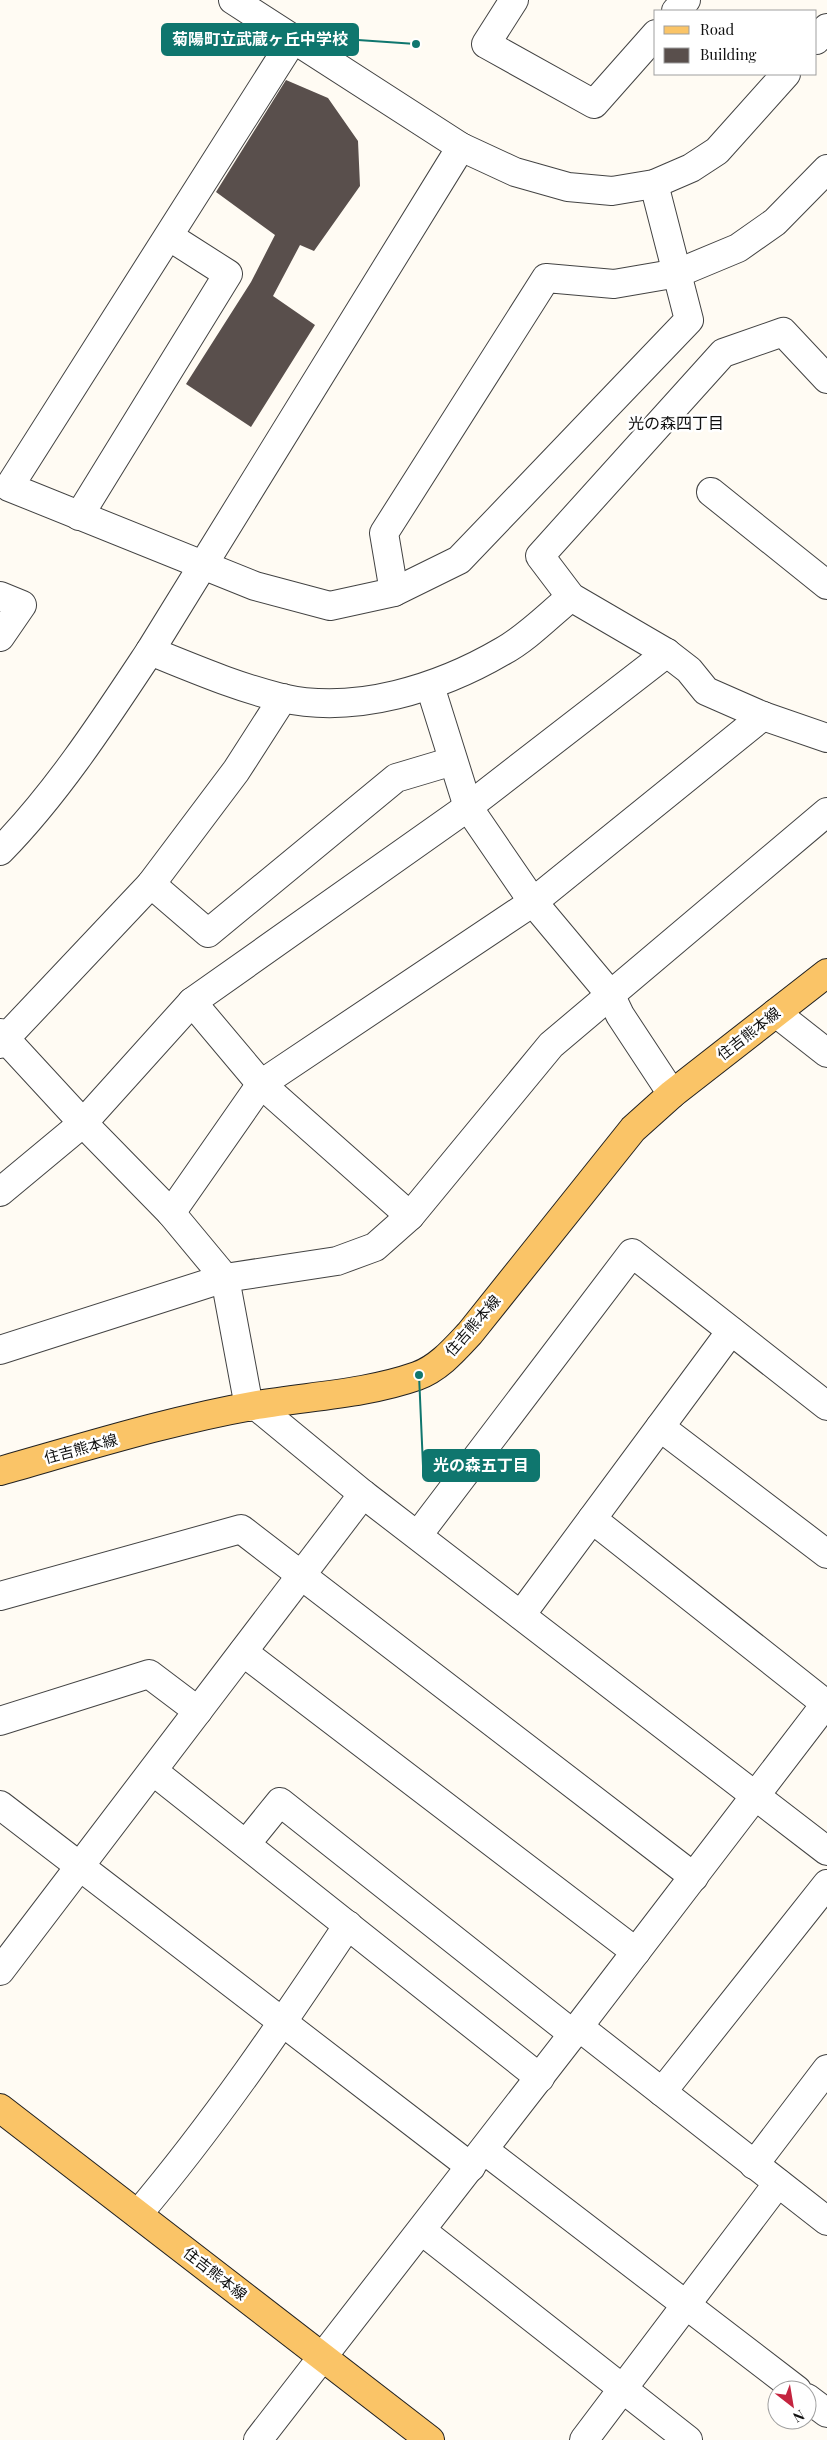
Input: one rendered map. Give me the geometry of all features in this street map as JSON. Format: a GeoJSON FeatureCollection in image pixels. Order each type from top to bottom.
{"type":"FeatureCollection","features":[{"type":"Feature","properties":{"kind":"main road","name":"住吉熊本線"},"geometry":{"type":"LineString","coordinates":[[0,1471],[177,1423],[252,1406],[376,1387],[419,1375],[446,1358],[470,1333],[633,1129],[672,1094],[827,973]]}},
{"type":"Feature","properties":{"kind":"main road","name":"住吉熊本線"},"geometry":{"type":"LineString","coordinates":[[0,2108],[430,2440]]}},
{"type":"Feature","properties":{"kind":"street"},"geometry":{"type":"LineString","coordinates":[[233,0],[461,147],[515,172],[568,187],[612,190],[654,184],[691,168],[717,151],[785,75]]}},
{"type":"Feature","properties":{"kind":"street"},"geometry":{"type":"LineString","coordinates":[[514,0],[486,44],[594,104],[654,36]]}},
{"type":"Feature","properties":{"kind":"street"},"geometry":{"type":"LineString","coordinates":[[677,10],[686,0]]}},
{"type":"Feature","properties":{"kind":"street"},"geometry":{"type":"LineString","coordinates":[[817,39],[827,28]]}},
{"type":"Feature","properties":{"kind":"street"},"geometry":{"type":"LineString","coordinates":[[294,38],[170,237],[9,487],[255,586],[330,606],[394,592],[460,560],[689,320],[654,184]]}},
{"type":"Feature","properties":{"kind":"street"},"geometry":{"type":"LineString","coordinates":[[0,852],[16,835],[101,726],[150,651],[461,147]]}},
{"type":"Feature","properties":{"kind":"street"},"geometry":{"type":"LineString","coordinates":[[394,592],[384,533],[546,278],[614,284],[678,272],[738,248],[774,222],[827,168]]}},
{"type":"Feature","properties":{"kind":"street"},"geometry":{"type":"LineString","coordinates":[[78,516],[228,274],[170,237]]}},
{"type":"Feature","properties":{"kind":"street"},"geometry":{"type":"LineString","coordinates":[[827,379],[783,332],[723,353],[540,556],[571,596],[667,653],[689,670],[706,691],[763,716],[827,738]]}},
{"type":"Feature","properties":{"kind":"street"},"geometry":{"type":"LineString","coordinates":[[711,492],[827,585]]}},
{"type":"Feature","properties":{"kind":"street"},"geometry":{"type":"LineString","coordinates":[[0,596],[22,605],[0,637]]}},
{"type":"Feature","properties":{"kind":"street"},"geometry":{"type":"LineString","coordinates":[[150,651],[222,680],[283,698],[330,703],[383,699],[430,686],[504,651],[571,596]]}},
{"type":"Feature","properties":{"kind":"street"},"geometry":{"type":"LineString","coordinates":[[0,1192],[83,1123],[192,1002],[468,807],[667,653]]}},
{"type":"Feature","properties":{"kind":"street"},"geometry":{"type":"LineString","coordinates":[[430,686],[468,807],[532,902],[610,994],[620,1015],[672,1094]]}},
{"type":"Feature","properties":{"kind":"street"},"geometry":{"type":"LineString","coordinates":[[283,698],[236,771],[151,884],[2,1039],[170,1213],[225,1278],[252,1406],[363,1494],[827,1851]]}},
{"type":"Feature","properties":{"kind":"street"},"geometry":{"type":"LineString","coordinates":[[170,1213],[261,1084],[532,902],[763,716]]}},
{"type":"Feature","properties":{"kind":"street"},"geometry":{"type":"LineString","coordinates":[[151,884],[208,933],[396,778],[453,761]]}},
{"type":"Feature","properties":{"kind":"street"},"geometry":{"type":"LineString","coordinates":[[0,1350],[225,1278],[337,1261],[375,1247],[410,1216],[551,1045],[827,812]]}},
{"type":"Feature","properties":{"kind":"street"},"geometry":{"type":"LineString","coordinates":[[192,1002],[261,1084],[410,1216]]}},
{"type":"Feature","properties":{"kind":"street"},"geometry":{"type":"LineString","coordinates":[[776,1013],[827,1053]]}},
{"type":"Feature","properties":{"kind":"street"},"geometry":{"type":"LineString","coordinates":[[418,1535],[632,1253],[827,1406]]}},
{"type":"Feature","properties":{"kind":"street"},"geometry":{"type":"LineString","coordinates":[[521,1615],[732,1331]]}},
{"type":"Feature","properties":{"kind":"street"},"geometry":{"type":"LineString","coordinates":[[660,1427],[827,1554]]}},
{"type":"Feature","properties":{"kind":"street"},"geometry":{"type":"LineString","coordinates":[[0,1971],[363,1494]]}},
{"type":"Feature","properties":{"kind":"street"},"geometry":{"type":"LineString","coordinates":[[258,2440],[478,2159],[826,1703],[592,1519]]}},
{"type":"Feature","properties":{"kind":"street"},"geometry":{"type":"LineString","coordinates":[[0,1596],[241,1529],[694,1877]]}},
{"type":"Feature","properties":{"kind":"street"},"geometry":{"type":"LineString","coordinates":[[243,1652],[636,1952]]}},
{"type":"Feature","properties":{"kind":"street"},"geometry":{"type":"LineString","coordinates":[[0,1721],[149,1674],[198,1711]]}},
{"type":"Feature","properties":{"kind":"street"},"geometry":{"type":"LineString","coordinates":[[153,1771],[540,2078]]}},
{"type":"Feature","properties":{"kind":"street"},"geometry":{"type":"LineString","coordinates":[[246,1844],[280,1802],[576,2030],[662,2092],[827,2221]]}},
{"type":"Feature","properties":{"kind":"street"},"geometry":{"type":"LineString","coordinates":[[0,1805],[283,2022],[686,2303],[784,2380]]}},
{"type":"Feature","properties":{"kind":"street"},"geometry":{"type":"LineString","coordinates":[[662,2092],[827,1884]]}},
{"type":"Feature","properties":{"kind":"street"},"geometry":{"type":"LineString","coordinates":[[138,2214],[174,2171],[283,2022],[348,1925]]}},
{"type":"Feature","properties":{"kind":"street"},"geometry":{"type":"LineString","coordinates":[[754,2165],[827,2069]]}},
{"type":"Feature","properties":{"kind":"street"},"geometry":{"type":"LineString","coordinates":[[584,2440],[778,2183]]}},
{"type":"Feature","properties":{"kind":"street"},"geometry":{"type":"LineString","coordinates":[[422,2231],[688,2440]]}},
{"type":"Feature","properties":{"kind":"building"},"geometry":{"type":"Polygon","coordinates":[[[286,80],[328,98],[358,141],[360,186],[314,251],[300,245],[273,296],[315,325],[251,427],[186,384],[251,282],[275,235],[216,192],[286,80]]]}},
{"type":"Feature","properties":{"kind":"place","name":"菊陽町立武蔵ヶ丘中学校"},"geometry":{"type":"Point","coordinates":[416,44]}},
{"type":"Feature","properties":{"kind":"place","name":"光の森五丁目"},"geometry":{"type":"Point","coordinates":[419,1375]}},
{"type":"Feature","properties":{"kind":"district","name":"光の森四丁目"},"geometry":{"type":"Point","coordinates":[676,423]}}]}
